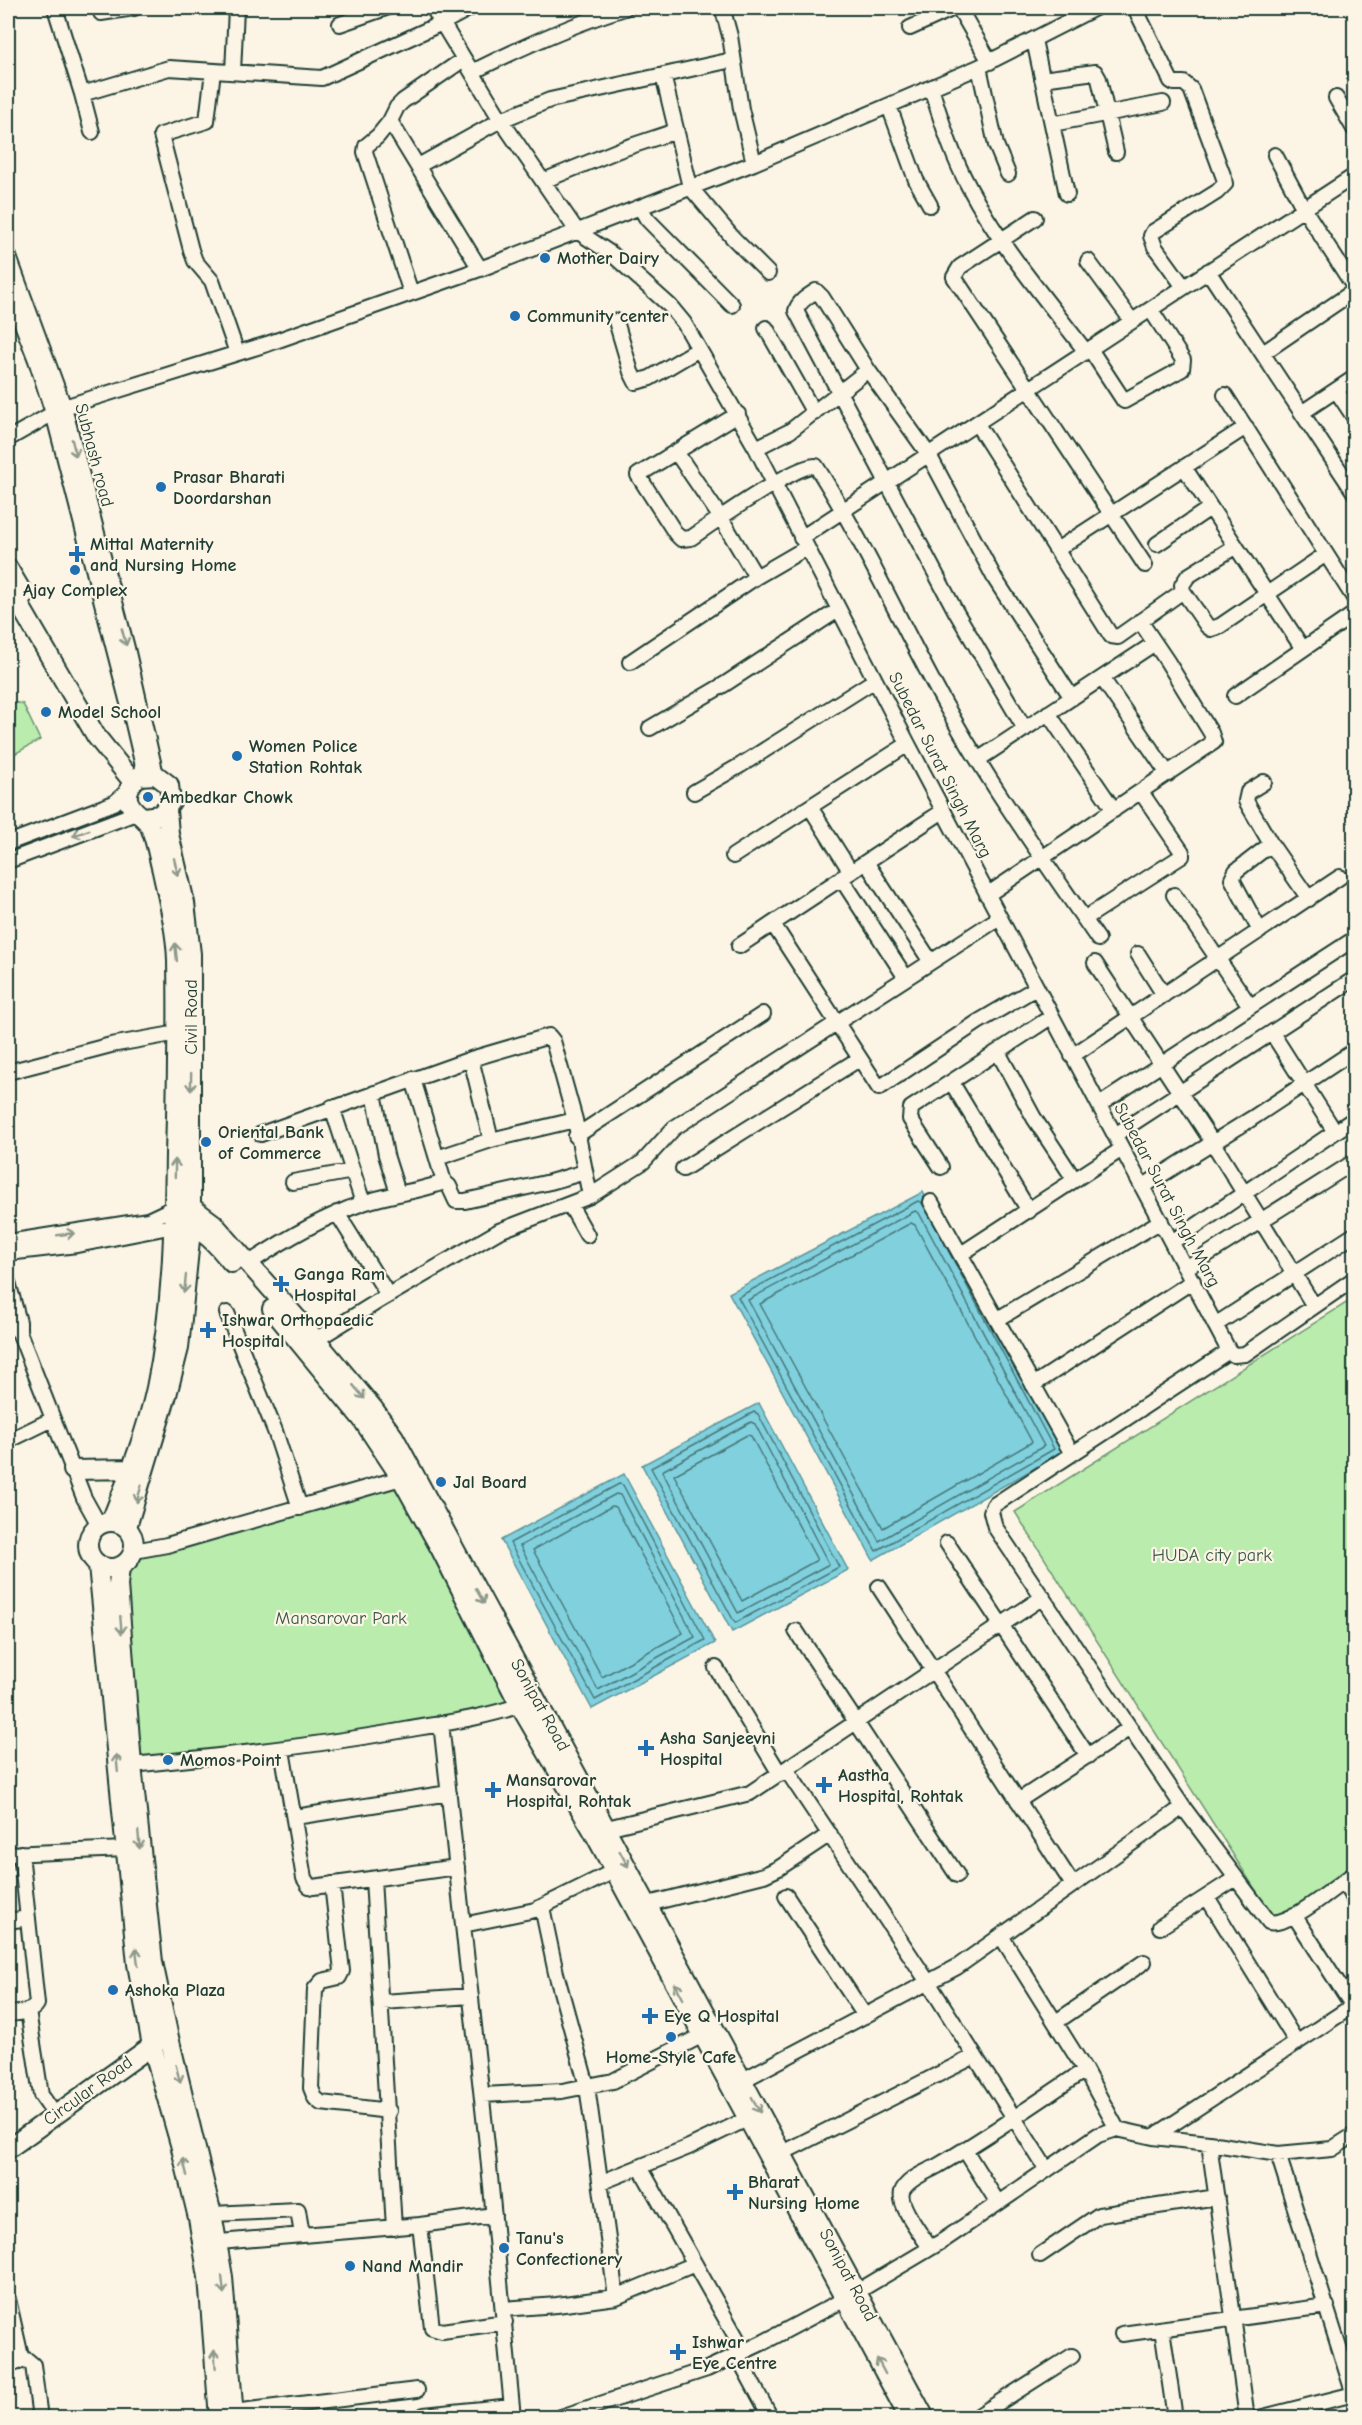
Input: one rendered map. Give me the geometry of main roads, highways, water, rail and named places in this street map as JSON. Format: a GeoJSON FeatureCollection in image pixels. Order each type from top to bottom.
{"type":"FeatureCollection","features":[{"type":"Feature","properties":{"kind":"main road"},"geometry":{"type":"LineString","coordinates":[[8,568],[89,701],[96,736]]}},
{"type":"Feature","properties":{"kind":"main road"},"geometry":{"type":"LineString","coordinates":[[8,585],[96,736]]}},
{"type":"Feature","properties":{"kind":"main road"},"geometry":{"type":"LineString","coordinates":[[8,603],[73,714],[141,780],[169,785],[171,802],[167,810],[160,815],[140,815],[130,806],[141,780]]}},
{"type":"Feature","properties":{"kind":"main road","name":"Civil Road"},"geometry":{"type":"LineString","coordinates":[[167,810],[169,834],[185,903],[191,954],[182,1206]]}},
{"type":"Feature","properties":{"kind":"main road","name":"Civil Road"},"geometry":{"type":"LineString","coordinates":[[140,815],[154,838],[170,907],[177,956],[182,1226]]}},
{"type":"Feature","properties":{"kind":"main road","name":"Sonipat Road"},"geometry":{"type":"LineString","coordinates":[[182,1206],[213,1223],[310,1344],[446,1547]]}},
{"type":"Feature","properties":{"kind":"main road"},"geometry":{"type":"LineString","coordinates":[[112,1524],[132,1469],[155,1391],[182,1226]]}},
{"type":"Feature","properties":{"kind":"main road"},"geometry":{"type":"LineString","coordinates":[[112,1524],[168,1395],[178,1348],[182,1226]]}},
{"type":"Feature","properties":{"kind":"main road","name":"Sonipat Road"},"geometry":{"type":"LineString","coordinates":[[182,1226],[204,1233],[373,1408],[394,1437],[446,1547],[529,1703],[614,1872],[747,2119],[925,2418]]}},
{"type":"Feature","properties":{"kind":"main road"},"geometry":{"type":"LineString","coordinates":[[73,1470],[132,1469]]}},
{"type":"Feature","properties":{"kind":"main road"},"geometry":{"type":"LineString","coordinates":[[98,1565],[109,1568],[120,1567],[129,1560],[134,1551],[133,1536],[112,1524],[93,1529],[88,1550],[98,1565],[137,1964],[154,2052],[210,2243]]}},
{"type":"Feature","properties":{"kind":"main road"},"geometry":{"type":"LineString","coordinates":[[120,1567],[117,1585],[132,1765],[153,1962],[212,2214],[208,2277],[219,2318],[229,2416]]}},
{"type":"Feature","properties":{"kind":"main road","name":"Sonipat Road"},"geometry":{"type":"LineString","coordinates":[[529,1703],[607,1828],[782,2153],[909,2418]]}},
{"type":"Feature","properties":{"kind":"main road","name":"Circular Road"},"geometry":{"type":"LineString","coordinates":[[8,2149],[55,2115],[170,2041]]}},
{"type":"Feature","properties":{"kind":"main road","name":"Circular Road"},"geometry":{"type":"LineString","coordinates":[[8,2157],[131,2071],[154,2052]]}},
{"type":"Feature","properties":{"kind":"water"},"geometry":{"type":"Polygon","coordinates":[[[923,1192],[1063,1452],[873,1560],[729,1293],[923,1192]]]}},
{"type":"Feature","properties":{"kind":"water"},"geometry":{"type":"Polygon","coordinates":[[[759,1403],[848,1570],[732,1632],[642,1465],[759,1403]]]}},
{"type":"Feature","properties":{"kind":"water"},"geometry":{"type":"Polygon","coordinates":[[[624,1474],[715,1643],[592,1709],[501,1540],[624,1474]]]}},
{"type":"Feature","properties":{"kind":"place","name":"Mother Dairy"},"geometry":{"type":"Point","coordinates":[545,258]}},
{"type":"Feature","properties":{"kind":"place","name":"Community center"},"geometry":{"type":"Point","coordinates":[515,316]}},
{"type":"Feature","properties":{"kind":"place","name":"Prasar Bharati Doordarshan"},"geometry":{"type":"Point","coordinates":[161,487]}},
{"type":"Feature","properties":{"kind":"place","name":"Mittal Maternity and Nursing Home"},"geometry":{"type":"Point","coordinates":[77,554]}},
{"type":"Feature","properties":{"kind":"place","name":"Ajay Complex"},"geometry":{"type":"Point","coordinates":[75,570]}},
{"type":"Feature","properties":{"kind":"place","name":"Model School"},"geometry":{"type":"Point","coordinates":[46,712]}},
{"type":"Feature","properties":{"kind":"place","name":"Women Police Station Rohtak"},"geometry":{"type":"Point","coordinates":[237,756]}},
{"type":"Feature","properties":{"kind":"place","name":"Ambedkar Chowk"},"geometry":{"type":"Point","coordinates":[148,797]}},
{"type":"Feature","properties":{"kind":"place","name":"Oriental Bank of Commerce"},"geometry":{"type":"Point","coordinates":[206,1142]}},
{"type":"Feature","properties":{"kind":"place","name":"Ganga Ram Hospital"},"geometry":{"type":"Point","coordinates":[281,1284]}},
{"type":"Feature","properties":{"kind":"place","name":"Ishwar Orthopaedic Hospital"},"geometry":{"type":"Point","coordinates":[208,1330]}},
{"type":"Feature","properties":{"kind":"place","name":"Jal Board"},"geometry":{"type":"Point","coordinates":[441,1482]}},
{"type":"Feature","properties":{"kind":"place","name":"Asha Sanjeevni Hospital"},"geometry":{"type":"Point","coordinates":[646,1748]}},
{"type":"Feature","properties":{"kind":"place","name":"Momos Point"},"geometry":{"type":"Point","coordinates":[168,1760]}},
{"type":"Feature","properties":{"kind":"place","name":"Aastha Hospital, Rohtak"},"geometry":{"type":"Point","coordinates":[824,1785]}},
{"type":"Feature","properties":{"kind":"place","name":"Mansarovar Hospital, Rohtak"},"geometry":{"type":"Point","coordinates":[493,1790]}},
{"type":"Feature","properties":{"kind":"place","name":"Ashoka Plaza"},"geometry":{"type":"Point","coordinates":[113,1990]}},
{"type":"Feature","properties":{"kind":"place","name":"Eye Q Hospital"},"geometry":{"type":"Point","coordinates":[650,2016]}},
{"type":"Feature","properties":{"kind":"place","name":"Home-Style Cafe"},"geometry":{"type":"Point","coordinates":[671,2037]}},
{"type":"Feature","properties":{"kind":"place","name":"Bharat Nursing Home"},"geometry":{"type":"Point","coordinates":[735,2192]}},
{"type":"Feature","properties":{"kind":"place","name":"Tanu's Confectionery"},"geometry":{"type":"Point","coordinates":[504,2248]}},
{"type":"Feature","properties":{"kind":"place","name":"Nand Mandir"},"geometry":{"type":"Point","coordinates":[350,2266]}},
{"type":"Feature","properties":{"kind":"place","name":"Ishwar Eye Centre"},"geometry":{"type":"Point","coordinates":[678,2352]}},
{"type":"Feature","properties":{"kind":"park label","name":"HUDA city park"},"geometry":{"type":"Point","coordinates":[1212,1555]}},
{"type":"Feature","properties":{"kind":"park label","name":"Mansarovar Park"},"geometry":{"type":"Point","coordinates":[341,1618]}}]}
